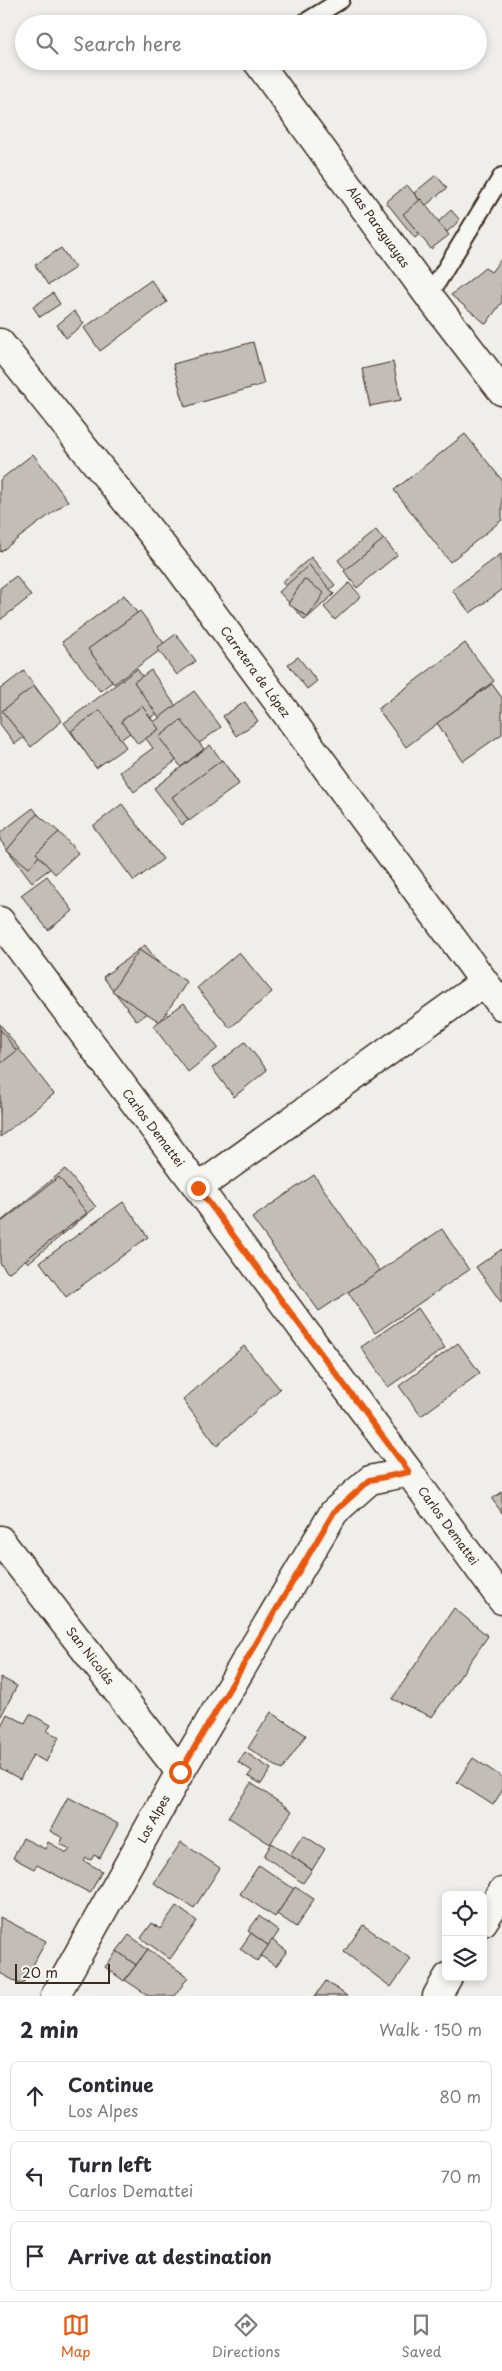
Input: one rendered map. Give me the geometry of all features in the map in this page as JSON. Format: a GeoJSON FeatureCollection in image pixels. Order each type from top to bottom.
{"type":"FeatureCollection","features":[{"type":"Feature","properties":{"kind":"street","name":"Alas Paraguayas"},"geometry":{"type":"LineString","coordinates":[[264,70],[429,296],[502,391]]}},
{"type":"Feature","properties":{"kind":"street","name":"Carretera de López"},"geometry":{"type":"LineString","coordinates":[[0,343],[174,561],[502,1006]]}},
{"type":"Feature","properties":{"kind":"street","name":"Carlos Demattei"},"geometry":{"type":"LineString","coordinates":[[0,921],[502,1600]]}},
{"type":"Feature","properties":{"kind":"street"},"geometry":{"type":"LineString","coordinates":[[198,1188],[483,982]]}},
{"type":"Feature","properties":{"kind":"street","name":"Los Alpes"},"geometry":{"type":"LineString","coordinates":[[55,1996],[180,1772],[334,1512],[370,1480],[409,1472]]}},
{"type":"Feature","properties":{"kind":"street","name":"San Nicolás"},"geometry":{"type":"LineString","coordinates":[[2,1543],[180,1772]]}},
{"type":"Feature","properties":{"kind":"street"},"geometry":{"type":"LineString","coordinates":[[487,1916],[502,1892]]}},
{"type":"Feature","properties":{"kind":"street"},"geometry":{"type":"LineString","coordinates":[[437,1996],[446,1981]]}},
{"type":"Feature","properties":{"kind":"lane"},"geometry":{"type":"LineString","coordinates":[[317,15],[341,0]]}},
{"type":"Feature","properties":{"kind":"lane"},"geometry":{"type":"LineString","coordinates":[[429,296],[502,176]]}},
{"type":"Feature","properties":{"kind":"building"},"geometry":{"type":"Polygon","coordinates":[[[436,175],[447,188],[425,206],[414,193],[436,175]]]}},
{"type":"Feature","properties":{"kind":"building"},"geometry":{"type":"Polygon","coordinates":[[[407,185],[436,220],[415,238],[386,202],[407,185]]]}},
{"type":"Feature","properties":{"kind":"building"},"geometry":{"type":"Polygon","coordinates":[[[421,199],[449,235],[431,249],[403,214],[421,199]]]}},
{"type":"Feature","properties":{"kind":"building"},"geometry":{"type":"Polygon","coordinates":[[[451,210],[460,220],[447,232],[438,222],[451,210]]]}},
{"type":"Feature","properties":{"kind":"building"},"geometry":{"type":"Polygon","coordinates":[[[61,248],[75,268],[48,285],[35,265],[61,248]]]}},
{"type":"Feature","properties":{"kind":"building"},"geometry":{"type":"Polygon","coordinates":[[[502,258],[502,302],[486,324],[451,295],[485,268],[491,272],[502,258]]]}},
{"type":"Feature","properties":{"kind":"building"},"geometry":{"type":"Polygon","coordinates":[[[151,280],[167,302],[100,351],[84,328],[151,280]]]}},
{"type":"Feature","properties":{"kind":"building"},"geometry":{"type":"Polygon","coordinates":[[[53,293],[60,304],[40,317],[33,307],[53,293]]]}},
{"type":"Feature","properties":{"kind":"building"},"geometry":{"type":"Polygon","coordinates":[[[74,311],[84,324],[66,338],[57,325],[74,311]]]}},
{"type":"Feature","properties":{"kind":"building"},"geometry":{"type":"Polygon","coordinates":[[[253,342],[264,384],[185,407],[173,364],[253,342]]]}},
{"type":"Feature","properties":{"kind":"building"},"geometry":{"type":"Polygon","coordinates":[[[393,362],[401,400],[370,406],[362,369],[393,362]]]}},
{"type":"Feature","properties":{"kind":"building"},"geometry":{"type":"Polygon","coordinates":[[[465,434],[502,480],[502,520],[450,562],[394,490],[465,434]]]}},
{"type":"Feature","properties":{"kind":"building"},"geometry":{"type":"Polygon","coordinates":[[[33,454],[68,501],[0,552],[0,480],[33,454]]]}},
{"type":"Feature","properties":{"kind":"building"},"geometry":{"type":"Polygon","coordinates":[[[376,530],[395,555],[356,584],[338,560],[376,530]]]}},
{"type":"Feature","properties":{"kind":"building"},"geometry":{"type":"Polygon","coordinates":[[[384,539],[397,555],[357,588],[344,571],[384,539]]]}},
{"type":"Feature","properties":{"kind":"building"},"geometry":{"type":"Polygon","coordinates":[[[501,554],[502,590],[470,613],[452,590],[501,554]]]}},
{"type":"Feature","properties":{"kind":"building"},"geometry":{"type":"Polygon","coordinates":[[[311,557],[335,585],[306,610],[282,582],[311,557]]]}},
{"type":"Feature","properties":{"kind":"building"},"geometry":{"type":"Polygon","coordinates":[[[309,565],[334,594],[305,620],[279,592],[309,565]]]}},
{"type":"Feature","properties":{"kind":"building"},"geometry":{"type":"Polygon","coordinates":[[[16,576],[31,596],[0,620],[0,588],[16,576]]]}},
{"type":"Feature","properties":{"kind":"building"},"geometry":{"type":"Polygon","coordinates":[[[304,579],[324,593],[308,617],[288,604],[304,579]]]}},
{"type":"Feature","properties":{"kind":"building"},"geometry":{"type":"Polygon","coordinates":[[[349,583],[361,596],[335,620],[324,607],[349,583]]]}},
{"type":"Feature","properties":{"kind":"building"},"geometry":{"type":"Polygon","coordinates":[[[124,595],[161,645],[100,691],[62,642],[124,595]]]}},
{"type":"Feature","properties":{"kind":"building"},"geometry":{"type":"Polygon","coordinates":[[[140,611],[166,646],[114,684],[88,649],[140,611]]]}},
{"type":"Feature","properties":{"kind":"building"},"geometry":{"type":"Polygon","coordinates":[[[176,634],[196,661],[177,675],[157,648],[176,634]]]}},
{"type":"Feature","properties":{"kind":"building"},"geometry":{"type":"Polygon","coordinates":[[[465,643],[494,681],[406,747],[378,709],[465,643]]]}},
{"type":"Feature","properties":{"kind":"building"},"geometry":{"type":"Polygon","coordinates":[[[298,657],[317,681],[307,689],[288,664],[298,657]]]}},
{"type":"Feature","properties":{"kind":"building"},"geometry":{"type":"Polygon","coordinates":[[[137,669],[165,707],[92,761],[64,723],[137,669]]]}},
{"type":"Feature","properties":{"kind":"building"},"geometry":{"type":"Polygon","coordinates":[[[151,670],[179,711],[163,723],[134,682],[151,670]]]}},
{"type":"Feature","properties":{"kind":"building"},"geometry":{"type":"Polygon","coordinates":[[[24,671],[55,714],[15,744],[0,724],[0,689],[24,671]]]}},
{"type":"Feature","properties":{"kind":"building"},"geometry":{"type":"Polygon","coordinates":[[[492,684],[502,698],[502,734],[463,761],[437,723],[492,684]]]}},
{"type":"Feature","properties":{"kind":"building"},"geometry":{"type":"Polygon","coordinates":[[[34,686],[62,721],[31,747],[2,711],[34,686]]]}},
{"type":"Feature","properties":{"kind":"building"},"geometry":{"type":"Polygon","coordinates":[[[194,691],[221,727],[134,792],[120,772],[153,748],[141,732],[194,691]]]}},
{"type":"Feature","properties":{"kind":"building"},"geometry":{"type":"Polygon","coordinates":[[[245,702],[258,721],[236,736],[223,716],[245,702]]]}},
{"type":"Feature","properties":{"kind":"building"},"geometry":{"type":"Polygon","coordinates":[[[142,706],[159,729],[138,744],[121,721],[142,706]]]}},
{"type":"Feature","properties":{"kind":"building"},"geometry":{"type":"Polygon","coordinates":[[[100,710],[126,747],[96,768],[71,731],[100,710]]]}},
{"type":"Feature","properties":{"kind":"building"},"geometry":{"type":"Polygon","coordinates":[[[181,720],[204,749],[181,767],[159,737],[181,720]]]}},
{"type":"Feature","properties":{"kind":"building"},"geometry":{"type":"Polygon","coordinates":[[[210,745],[238,782],[182,825],[154,788],[210,745]]]}},
{"type":"Feature","properties":{"kind":"building"},"geometry":{"type":"Polygon","coordinates":[[[222,760],[239,784],[189,821],[172,797],[222,760]]]}},
{"type":"Feature","properties":{"kind":"building"},"geometry":{"type":"Polygon","coordinates":[[[122,804],[163,859],[134,881],[93,826],[122,804]]]}},
{"type":"Feature","properties":{"kind":"building"},"geometry":{"type":"Polygon","coordinates":[[[33,808],[69,855],[32,882],[0,840],[0,833],[33,808]]]}},
{"type":"Feature","properties":{"kind":"building"},"geometry":{"type":"Polygon","coordinates":[[[37,814],[59,832],[29,868],[7,850],[37,814]]]}},
{"type":"Feature","properties":{"kind":"building"},"geometry":{"type":"Polygon","coordinates":[[[59,832],[78,853],[55,874],[36,853],[59,832]]]}},
{"type":"Feature","properties":{"kind":"building"},"geometry":{"type":"Polygon","coordinates":[[[47,876],[73,911],[48,930],[21,895],[47,876]]]}},
{"type":"Feature","properties":{"kind":"building"},"geometry":{"type":"Polygon","coordinates":[[[145,945],[179,990],[137,1021],[103,977],[145,945]]]}},
{"type":"Feature","properties":{"kind":"building"},"geometry":{"type":"Polygon","coordinates":[[[139,950],[187,982],[160,1022],[112,991],[139,950]]]}},
{"type":"Feature","properties":{"kind":"building"},"geometry":{"type":"Polygon","coordinates":[[[239,952],[272,992],[230,1028],[197,988],[239,952]]]}},
{"type":"Feature","properties":{"kind":"building"},"geometry":{"type":"Polygon","coordinates":[[[184,1003],[218,1048],[188,1072],[153,1026],[184,1003]]]}},
{"type":"Feature","properties":{"kind":"building"},"geometry":{"type":"Polygon","coordinates":[[[0,1024],[19,1049],[0,1064],[0,1024]]]}},
{"type":"Feature","properties":{"kind":"building"},"geometry":{"type":"Polygon","coordinates":[[[0,1029],[40,1082],[0,1113],[0,1029]]]}},
{"type":"Feature","properties":{"kind":"building"},"geometry":{"type":"Polygon","coordinates":[[[245,1042],[267,1070],[234,1097],[212,1068],[245,1042]]]}},
{"type":"Feature","properties":{"kind":"building"},"geometry":{"type":"Polygon","coordinates":[[[19,1049],[54,1094],[0,1137],[0,1064],[19,1049]]]}},
{"type":"Feature","properties":{"kind":"building"},"geometry":{"type":"Polygon","coordinates":[[[65,1169],[96,1207],[28,1263],[0,1229],[0,1222],[65,1169]]]}},
{"type":"Feature","properties":{"kind":"building"},"geometry":{"type":"Polygon","coordinates":[[[314,1175],[380,1271],[319,1311],[252,1218],[314,1175]]]}},
{"type":"Feature","properties":{"kind":"building"},"geometry":{"type":"Polygon","coordinates":[[[59,1177],[87,1213],[8,1273],[0,1263],[0,1223],[59,1177]]]}},
{"type":"Feature","properties":{"kind":"building"},"geometry":{"type":"Polygon","coordinates":[[[123,1202],[148,1237],[66,1297],[40,1262],[123,1202]]]}},
{"type":"Feature","properties":{"kind":"building"},"geometry":{"type":"Polygon","coordinates":[[[442,1229],[469,1270],[375,1333],[348,1292],[442,1229]]]}},
{"type":"Feature","properties":{"kind":"building"},"geometry":{"type":"Polygon","coordinates":[[[502,1249],[502,1302],[501,1302],[476,1267],[502,1249]]]}},
{"type":"Feature","properties":{"kind":"building"},"geometry":{"type":"Polygon","coordinates":[[[418,1308],[445,1348],[388,1387],[361,1347],[418,1308]]]}},
{"type":"Feature","properties":{"kind":"building"},"geometry":{"type":"Polygon","coordinates":[[[458,1343],[480,1373],[421,1416],[399,1386],[458,1343]]]}},
{"type":"Feature","properties":{"kind":"building"},"geometry":{"type":"Polygon","coordinates":[[[244,1346],[280,1389],[217,1446],[183,1400],[244,1346]]]}},
{"type":"Feature","properties":{"kind":"building"},"geometry":{"type":"Polygon","coordinates":[[[502,1492],[502,1513],[492,1499],[502,1492]]]}},
{"type":"Feature","properties":{"kind":"building"},"geometry":{"type":"Polygon","coordinates":[[[454,1608],[488,1636],[432,1717],[392,1699],[454,1608]]]}},
{"type":"Feature","properties":{"kind":"building"},"geometry":{"type":"Polygon","coordinates":[[[0,1677],[17,1686],[0,1718],[0,1677]]]}},
{"type":"Feature","properties":{"kind":"building"},"geometry":{"type":"Polygon","coordinates":[[[271,1712],[306,1735],[282,1770],[248,1748],[271,1712]]]}},
{"type":"Feature","properties":{"kind":"building"},"geometry":{"type":"Polygon","coordinates":[[[7,1714],[25,1723],[30,1714],[51,1725],[47,1731],[59,1737],[46,1762],[33,1755],[20,1779],[0,1768],[0,1728],[7,1714]]]}},
{"type":"Feature","properties":{"kind":"building"},"geometry":{"type":"Polygon","coordinates":[[[245,1752],[271,1769],[261,1784],[248,1776],[252,1771],[238,1762],[245,1752]]]}},
{"type":"Feature","properties":{"kind":"building"},"geometry":{"type":"Polygon","coordinates":[[[473,1758],[502,1777],[502,1791],[493,1805],[457,1782],[473,1758]]]}},
{"type":"Feature","properties":{"kind":"building"},"geometry":{"type":"Polygon","coordinates":[[[251,1783],[292,1811],[270,1844],[228,1817],[251,1783]]]}},
{"type":"Feature","properties":{"kind":"building"},"geometry":{"type":"Polygon","coordinates":[[[68,1797],[118,1824],[100,1858],[94,1855],[91,1860],[86,1858],[84,1861],[102,1871],[90,1893],[37,1865],[34,1869],[13,1858],[23,1838],[45,1849],[48,1842],[67,1853],[70,1849],[60,1844],[63,1838],[50,1831],[68,1797]]]}},
{"type":"Feature","properties":{"kind":"building"},"geometry":{"type":"Polygon","coordinates":[[[303,1835],[325,1849],[312,1870],[290,1855],[303,1835]]]}},
{"type":"Feature","properties":{"kind":"building"},"geometry":{"type":"Polygon","coordinates":[[[181,1842],[220,1868],[194,1908],[154,1883],[181,1842]]]}},
{"type":"Feature","properties":{"kind":"building"},"geometry":{"type":"Polygon","coordinates":[[[272,1843],[312,1870],[303,1883],[264,1856],[272,1843]]]}},
{"type":"Feature","properties":{"kind":"building"},"geometry":{"type":"Polygon","coordinates":[[[259,1865],[294,1889],[275,1917],[240,1894],[259,1865]]]}},
{"type":"Feature","properties":{"kind":"building"},"geometry":{"type":"Polygon","coordinates":[[[295,1887],[314,1899],[296,1927],[277,1914],[295,1887]]]}},
{"type":"Feature","properties":{"kind":"building"},"geometry":{"type":"Polygon","coordinates":[[[176,1906],[197,1921],[170,1959],[141,1938],[152,1923],[160,1929],[176,1906]]]}},
{"type":"Feature","properties":{"kind":"building"},"geometry":{"type":"Polygon","coordinates":[[[259,1916],[279,1931],[269,1946],[248,1931],[259,1916]]]}},
{"type":"Feature","properties":{"kind":"building"},"geometry":{"type":"Polygon","coordinates":[[[0,1917],[46,1941],[22,1985],[0,1973],[0,1917]]]}},
{"type":"Feature","properties":{"kind":"building"},"geometry":{"type":"Polygon","coordinates":[[[363,1925],[411,1959],[391,1987],[344,1952],[363,1925]]]}},
{"type":"Feature","properties":{"kind":"building"},"geometry":{"type":"Polygon","coordinates":[[[251,1933],[269,1946],[257,1961],[240,1949],[251,1933]]]}},
{"type":"Feature","properties":{"kind":"building"},"geometry":{"type":"Polygon","coordinates":[[[129,1935],[148,1949],[136,1965],[117,1951],[129,1935]]]}},
{"type":"Feature","properties":{"kind":"building"},"geometry":{"type":"Polygon","coordinates":[[[272,1940],[287,1951],[276,1966],[261,1956],[272,1940]]]}},
{"type":"Feature","properties":{"kind":"building"},"geometry":{"type":"Polygon","coordinates":[[[148,1949],[188,1977],[175,1996],[149,1996],[125,1980],[148,1949]]]}},
{"type":"Feature","properties":{"kind":"building"},"geometry":{"type":"Polygon","coordinates":[[[117,1951],[136,1965],[124,1981],[105,1967],[117,1951]]]}},
{"type":"Feature","properties":{"kind":"building"},"geometry":{"type":"Polygon","coordinates":[[[326,1981],[347,1996],[315,1996],[326,1981]]]}},
{"type":"Feature","properties":{"kind":"route"},"geometry":{"type":"LineString","coordinates":[[180,1772],[334,1512],[370,1480],[409,1472],[198,1188]]}}]}
